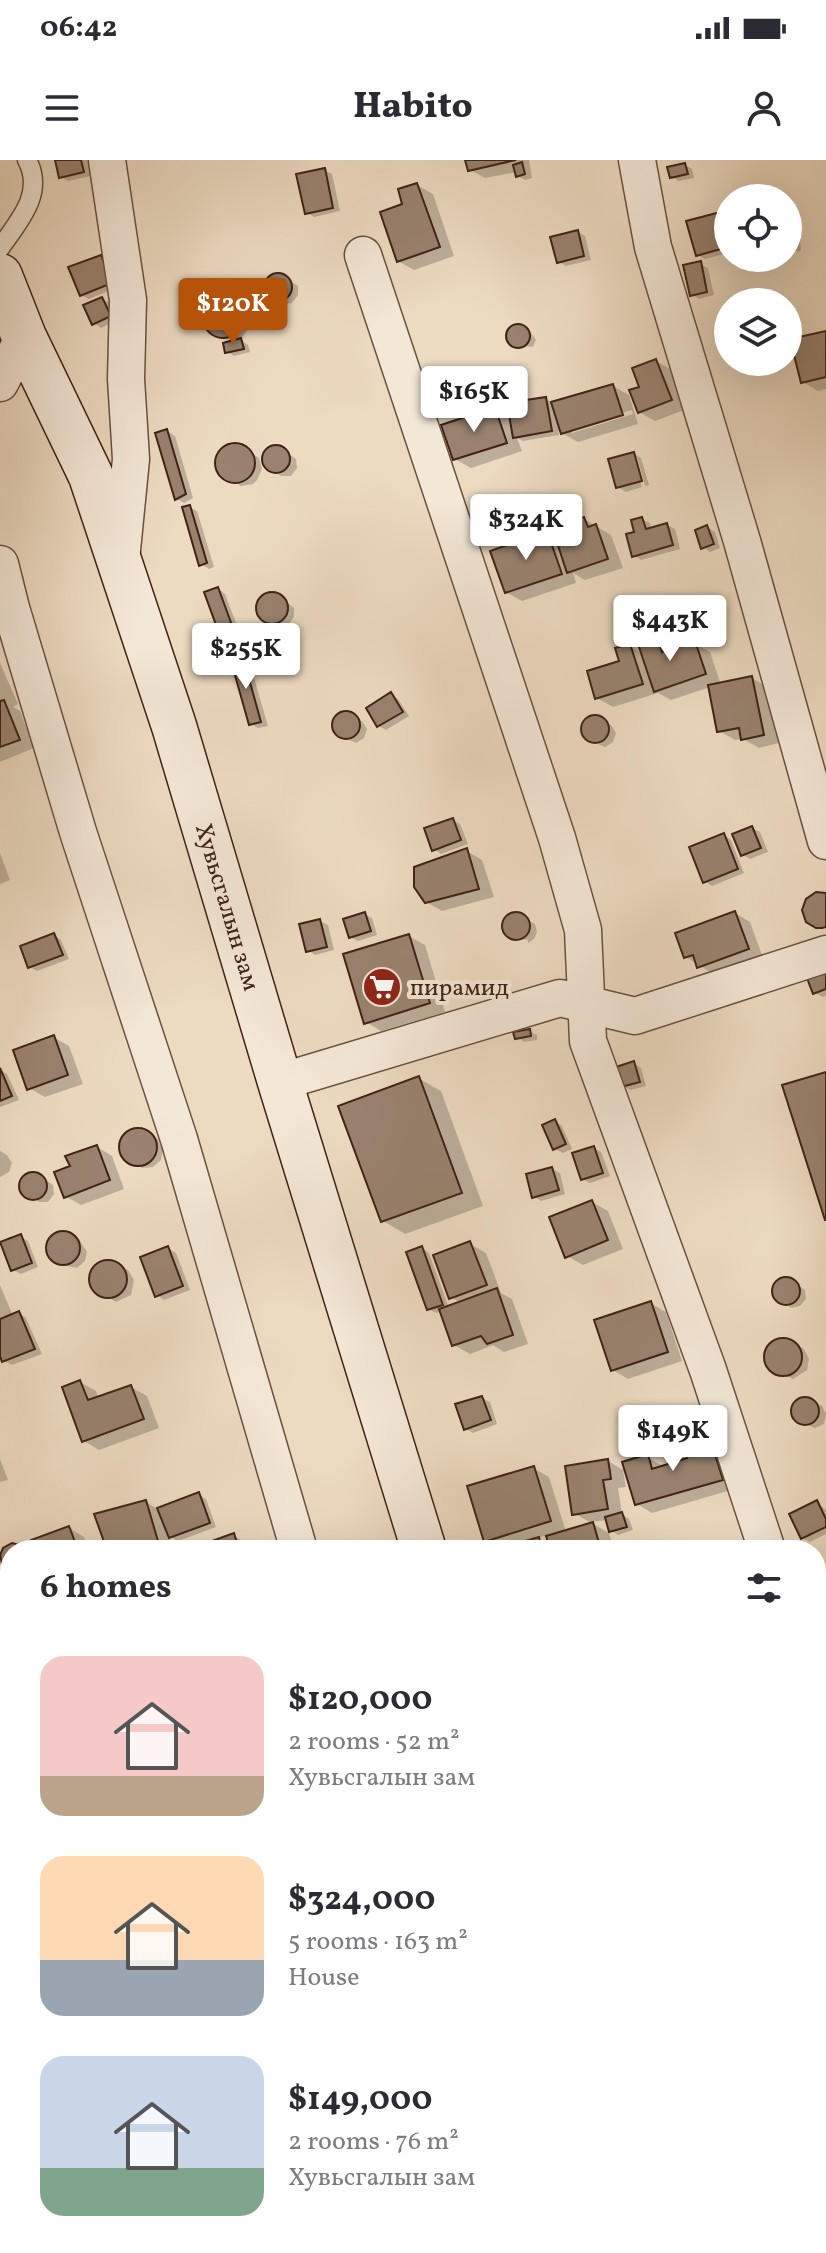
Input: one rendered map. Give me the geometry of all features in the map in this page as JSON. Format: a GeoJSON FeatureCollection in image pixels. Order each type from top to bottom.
{"type":"FeatureCollection","features":[{"type":"Feature","properties":{"kind":"main road","name":"Хувьсгалын зам"},"geometry":{"type":"LineString","coordinates":[[0,276],[24,337],[91,476],[121,565],[174,726],[421,1540]]}},
{"type":"Feature","properties":{"kind":"street"},"geometry":{"type":"LineString","coordinates":[[107,160],[128,300],[126,379],[131,459],[121,565]]}},
{"type":"Feature","properties":{"kind":"street"},"geometry":{"type":"LineString","coordinates":[[637,160],[653,247],[742,541],[826,841]]}},
{"type":"Feature","properties":{"kind":"street"},"geometry":{"type":"LineString","coordinates":[[363,255],[557,838],[583,930],[588,1041],[708,1370],[764,1540]]}},
{"type":"Feature","properties":{"kind":"street"},"geometry":{"type":"LineString","coordinates":[[0,383],[24,337]]}},
{"type":"Feature","properties":{"kind":"street"},"geometry":{"type":"LineString","coordinates":[[0,564],[6,609],[179,1139],[296,1540]]}},
{"type":"Feature","properties":{"kind":"street"},"geometry":{"type":"LineString","coordinates":[[280,1082],[560,998],[635,1016],[826,954]]}},
{"type":"Feature","properties":{"kind":"lane"},"geometry":{"type":"LineString","coordinates":[[0,248],[32,202],[34,172],[27,160]]}},
{"type":"Feature","properties":{"kind":"building"},"geometry":{"type":"Polygon","coordinates":[[[55,160],[81,160],[84,172],[59,178],[55,160]]]}},
{"type":"Feature","properties":{"kind":"building"},"geometry":{"type":"Polygon","coordinates":[[[465,160],[516,160],[468,171],[465,160]]]}},
{"type":"Feature","properties":{"kind":"building"},"geometry":{"type":"Polygon","coordinates":[[[522,162],[525,174],[516,177],[513,165],[522,162]]]}},
{"type":"Feature","properties":{"kind":"building"},"geometry":{"type":"Polygon","coordinates":[[[685,163],[688,174],[670,178],[667,167],[685,163]]]}},
{"type":"Feature","properties":{"kind":"building"},"geometry":{"type":"Polygon","coordinates":[[[325,168],[333,208],[305,214],[296,174],[325,168]]]}},
{"type":"Feature","properties":{"kind":"building"},"geometry":{"type":"Polygon","coordinates":[[[417,183],[440,247],[397,262],[380,212],[402,204],[398,189],[417,183]]]}},
{"type":"Feature","properties":{"kind":"building"},"geometry":{"type":"Polygon","coordinates":[[[714,214],[714,251],[696,256],[686,221],[714,214]]]}},
{"type":"Feature","properties":{"kind":"building"},"geometry":{"type":"Polygon","coordinates":[[[578,230],[584,256],[557,263],[550,237],[578,230]]]}},
{"type":"Feature","properties":{"kind":"building"},"geometry":{"type":"Polygon","coordinates":[[[101,255],[112,283],[80,296],[68,267],[101,255]]]}},
{"type":"Feature","properties":{"kind":"building"},"geometry":{"type":"Polygon","coordinates":[[[701,261],[707,292],[690,296],[683,265],[701,261]]]}},
{"type":"Feature","properties":{"kind":"building"},"geometry":{"type":"Polygon","coordinates":[[[278,273],[288,277],[292,287],[288,297],[278,301],[268,297],[264,287],[268,277],[278,273]]]}},
{"type":"Feature","properties":{"kind":"building"},"geometry":{"type":"Polygon","coordinates":[[[102,297],[111,316],[92,325],[83,305],[102,297]]]}},
{"type":"Feature","properties":{"kind":"building"},"geometry":{"type":"Polygon","coordinates":[[[223,298],[237,304],[243,318],[237,332],[223,338],[209,332],[203,318],[209,304],[223,298]]]}},
{"type":"Feature","properties":{"kind":"building"},"geometry":{"type":"Polygon","coordinates":[[[518,324],[527,327],[530,336],[527,345],[518,348],[509,345],[506,336],[509,327],[518,324]]]}},
{"type":"Feature","properties":{"kind":"building"},"geometry":{"type":"Polygon","coordinates":[[[826,331],[826,377],[801,383],[802,336],[826,331]]]}},
{"type":"Feature","properties":{"kind":"building"},"geometry":{"type":"Polygon","coordinates":[[[241,338],[244,349],[225,353],[223,343],[241,338]]]}},
{"type":"Feature","properties":{"kind":"building"},"geometry":{"type":"Polygon","coordinates":[[[656,359],[672,400],[638,413],[629,390],[639,387],[632,368],[656,359]]]}},
{"type":"Feature","properties":{"kind":"building"},"geometry":{"type":"Polygon","coordinates":[[[613,384],[623,415],[561,434],[551,402],[613,384]]]}},
{"type":"Feature","properties":{"kind":"building"},"geometry":{"type":"Polygon","coordinates":[[[546,397],[552,431],[513,438],[507,403],[546,397]]]}},
{"type":"Feature","properties":{"kind":"building"},"geometry":{"type":"Polygon","coordinates":[[[495,407],[507,443],[453,460],[441,425],[495,407]]]}},
{"type":"Feature","properties":{"kind":"building"},"geometry":{"type":"Polygon","coordinates":[[[167,429],[186,494],[175,500],[155,433],[167,429]]]}},
{"type":"Feature","properties":{"kind":"building"},"geometry":{"type":"Polygon","coordinates":[[[235,443],[249,449],[255,463],[249,477],[235,483],[221,477],[215,463],[221,449],[235,443]]]}},
{"type":"Feature","properties":{"kind":"building"},"geometry":{"type":"Polygon","coordinates":[[[276,445],[286,449],[290,459],[286,469],[276,473],[266,469],[262,459],[266,449],[276,445]]]}},
{"type":"Feature","properties":{"kind":"building"},"geometry":{"type":"Polygon","coordinates":[[[634,452],[642,481],[616,488],[608,459],[634,452]]]}},
{"type":"Feature","properties":{"kind":"building"},"geometry":{"type":"Polygon","coordinates":[[[486,499],[499,499],[499,519],[486,519],[486,499]]]}},
{"type":"Feature","properties":{"kind":"building"},"geometry":{"type":"Polygon","coordinates":[[[190,505],[207,563],[199,566],[182,507],[190,505]]]}},
{"type":"Feature","properties":{"kind":"building"},"geometry":{"type":"Polygon","coordinates":[[[584,517],[588,527],[596,524],[608,559],[567,573],[553,530],[584,517]]]}},
{"type":"Feature","properties":{"kind":"building"},"geometry":{"type":"Polygon","coordinates":[[[642,517],[646,529],[667,523],[673,545],[632,557],[626,534],[634,532],[631,520],[642,517]]]}},
{"type":"Feature","properties":{"kind":"building"},"geometry":{"type":"Polygon","coordinates":[[[707,525],[714,544],[701,549],[695,530],[707,525]]]}},
{"type":"Feature","properties":{"kind":"building"},"geometry":{"type":"Polygon","coordinates":[[[547,531],[562,574],[505,593],[490,551],[547,531]]]}},
{"type":"Feature","properties":{"kind":"building"},"geometry":{"type":"Polygon","coordinates":[[[218,587],[241,650],[227,655],[204,592],[218,587]]]}},
{"type":"Feature","properties":{"kind":"building"},"geometry":{"type":"Polygon","coordinates":[[[272,592],[283,597],[288,608],[283,619],[272,624],[261,619],[256,608],[261,597],[272,592]]]}},
{"type":"Feature","properties":{"kind":"building"},"geometry":{"type":"Polygon","coordinates":[[[656,635],[662,652],[695,641],[706,674],[654,692],[637,641],[656,635]]]}},
{"type":"Feature","properties":{"kind":"building"},"geometry":{"type":"Polygon","coordinates":[[[630,644],[643,684],[595,699],[587,671],[619,661],[615,648],[630,644]]]}},
{"type":"Feature","properties":{"kind":"building"},"geometry":{"type":"Polygon","coordinates":[[[243,657],[261,722],[249,725],[231,661],[243,657]]]}},
{"type":"Feature","properties":{"kind":"building"},"geometry":{"type":"Polygon","coordinates":[[[752,676],[764,735],[741,740],[739,728],[717,732],[708,685],[752,676]]]}},
{"type":"Feature","properties":{"kind":"building"},"geometry":{"type":"Polygon","coordinates":[[[391,692],[403,712],[377,727],[366,708],[391,692]]]}},
{"type":"Feature","properties":{"kind":"building"},"geometry":{"type":"Polygon","coordinates":[[[4,700],[20,740],[0,747],[0,701],[4,700]]]}},
{"type":"Feature","properties":{"kind":"building"},"geometry":{"type":"Polygon","coordinates":[[[346,711],[356,715],[360,725],[356,735],[346,739],[336,735],[332,725],[336,715],[346,711]]]}},
{"type":"Feature","properties":{"kind":"building"},"geometry":{"type":"Polygon","coordinates":[[[595,715],[605,719],[609,729],[605,739],[595,743],[585,739],[581,729],[585,719],[595,715]]]}},
{"type":"Feature","properties":{"kind":"building"},"geometry":{"type":"Polygon","coordinates":[[[453,818],[461,840],[432,851],[424,828],[453,818]]]}},
{"type":"Feature","properties":{"kind":"building"},"geometry":{"type":"Polygon","coordinates":[[[752,826],[761,848],[741,856],[732,834],[752,826]]]}},
{"type":"Feature","properties":{"kind":"building"},"geometry":{"type":"Polygon","coordinates":[[[724,833],[738,869],[703,883],[689,847],[724,833]]]}},
{"type":"Feature","properties":{"kind":"building"},"geometry":{"type":"Polygon","coordinates":[[[467,848],[479,889],[425,903],[414,887],[414,867],[467,848]]]}},
{"type":"Feature","properties":{"kind":"building"},"geometry":{"type":"Polygon","coordinates":[[[816,892],[826,893],[826,927],[822,928],[806,922],[802,910],[806,899],[816,892]]]}},
{"type":"Feature","properties":{"kind":"building"},"geometry":{"type":"Polygon","coordinates":[[[735,911],[749,949],[697,968],[693,955],[684,958],[675,933],[735,911]]]}},
{"type":"Feature","properties":{"kind":"building"},"geometry":{"type":"Polygon","coordinates":[[[365,912],[371,931],[349,938],[343,919],[365,912]]]}},
{"type":"Feature","properties":{"kind":"building"},"geometry":{"type":"Polygon","coordinates":[[[516,912],[526,916],[530,926],[526,936],[516,940],[506,936],[502,926],[506,916],[516,912]]]}},
{"type":"Feature","properties":{"kind":"building"},"geometry":{"type":"Polygon","coordinates":[[[320,919],[327,947],[306,952],[299,924],[320,919]]]}},
{"type":"Feature","properties":{"kind":"building"},"geometry":{"type":"Polygon","coordinates":[[[54,933],[63,955],[28,968],[20,946],[54,933]]]}},
{"type":"Feature","properties":{"kind":"building"},"geometry":{"type":"Polygon","coordinates":[[[409,934],[430,1003],[364,1024],[343,954],[409,934]]]}},
{"type":"Feature","properties":{"kind":"building"},"geometry":{"type":"Polygon","coordinates":[[[826,971],[826,989],[813,994],[807,978],[826,971]]]}},
{"type":"Feature","properties":{"kind":"building"},"geometry":{"type":"Polygon","coordinates":[[[530,1029],[531,1036],[515,1039],[513,1032],[530,1029]]]}},
{"type":"Feature","properties":{"kind":"building"},"geometry":{"type":"Polygon","coordinates":[[[54,1035],[68,1075],[27,1090],[13,1050],[54,1035]]]}},
{"type":"Feature","properties":{"kind":"building"},"geometry":{"type":"Polygon","coordinates":[[[634,1061],[640,1082],[621,1087],[616,1067],[634,1061]]]}},
{"type":"Feature","properties":{"kind":"building"},"geometry":{"type":"Polygon","coordinates":[[[0,1068],[12,1096],[0,1101],[0,1068]]]}},
{"type":"Feature","properties":{"kind":"building"},"geometry":{"type":"Polygon","coordinates":[[[826,1072],[826,1220],[825,1220],[782,1085],[826,1072]]]}},
{"type":"Feature","properties":{"kind":"building"},"geometry":{"type":"Polygon","coordinates":[[[419,1076],[462,1193],[381,1222],[338,1106],[419,1076]]]}},
{"type":"Feature","properties":{"kind":"building"},"geometry":{"type":"Polygon","coordinates":[[[555,1119],[566,1144],[553,1150],[542,1125],[555,1119]]]}},
{"type":"Feature","properties":{"kind":"building"},"geometry":{"type":"Polygon","coordinates":[[[138,1128],[151,1134],[157,1147],[151,1160],[138,1166],[125,1160],[119,1147],[125,1134],[138,1128]]]}},
{"type":"Feature","properties":{"kind":"building"},"geometry":{"type":"Polygon","coordinates":[[[97,1145],[110,1180],[64,1198],[54,1172],[70,1166],[65,1156],[97,1145]]]}},
{"type":"Feature","properties":{"kind":"building"},"geometry":{"type":"Polygon","coordinates":[[[594,1146],[603,1173],[581,1180],[572,1153],[594,1146]]]}},
{"type":"Feature","properties":{"kind":"building"},"geometry":{"type":"Polygon","coordinates":[[[552,1167],[559,1190],[532,1198],[526,1174],[552,1167]]]}},
{"type":"Feature","properties":{"kind":"building"},"geometry":{"type":"Polygon","coordinates":[[[33,1172],[43,1176],[47,1186],[43,1196],[33,1200],[23,1196],[19,1186],[23,1176],[33,1172]]]}},
{"type":"Feature","properties":{"kind":"building"},"geometry":{"type":"Polygon","coordinates":[[[592,1200],[608,1240],[565,1258],[549,1217],[592,1200]]]}},
{"type":"Feature","properties":{"kind":"building"},"geometry":{"type":"Polygon","coordinates":[[[63,1231],[75,1236],[80,1248],[75,1260],[63,1265],[51,1260],[46,1248],[51,1236],[63,1231]]]}},
{"type":"Feature","properties":{"kind":"building"},"geometry":{"type":"Polygon","coordinates":[[[21,1234],[32,1263],[11,1271],[0,1242],[21,1234]]]}},
{"type":"Feature","properties":{"kind":"building"},"geometry":{"type":"Polygon","coordinates":[[[470,1241],[487,1285],[449,1299],[433,1255],[470,1241]]]}},
{"type":"Feature","properties":{"kind":"building"},"geometry":{"type":"Polygon","coordinates":[[[168,1246],[183,1286],[155,1297],[140,1257],[168,1246]]]}},
{"type":"Feature","properties":{"kind":"building"},"geometry":{"type":"Polygon","coordinates":[[[422,1246],[443,1305],[427,1310],[406,1252],[422,1246]]]}},
{"type":"Feature","properties":{"kind":"building"},"geometry":{"type":"Polygon","coordinates":[[[108,1260],[122,1265],[127,1279],[122,1293],[108,1298],[94,1293],[89,1279],[94,1265],[108,1260]]]}},
{"type":"Feature","properties":{"kind":"building"},"geometry":{"type":"Polygon","coordinates":[[[786,1277],[796,1281],[800,1291],[796,1301],[786,1305],[776,1301],[772,1291],[776,1281],[786,1277]]]}},
{"type":"Feature","properties":{"kind":"building"},"geometry":{"type":"Polygon","coordinates":[[[497,1288],[513,1335],[487,1344],[481,1336],[452,1346],[439,1309],[497,1288]]]}},
{"type":"Feature","properties":{"kind":"building"},"geometry":{"type":"Polygon","coordinates":[[[651,1301],[668,1352],[611,1371],[594,1320],[651,1301]]]}},
{"type":"Feature","properties":{"kind":"building"},"geometry":{"type":"Polygon","coordinates":[[[19,1311],[35,1349],[2,1362],[0,1319],[19,1311]]]}},
{"type":"Feature","properties":{"kind":"building"},"geometry":{"type":"Polygon","coordinates":[[[783,1338],[797,1343],[802,1357],[797,1371],[783,1376],[769,1371],[764,1357],[769,1343],[783,1338]]]}},
{"type":"Feature","properties":{"kind":"building"},"geometry":{"type":"Polygon","coordinates":[[[80,1380],[88,1400],[131,1385],[144,1419],[82,1442],[62,1387],[80,1380]]]}},
{"type":"Feature","properties":{"kind":"building"},"geometry":{"type":"Polygon","coordinates":[[[482,1396],[491,1420],[464,1430],[455,1404],[482,1396]]]}},
{"type":"Feature","properties":{"kind":"building"},"geometry":{"type":"Polygon","coordinates":[[[805,1397],[815,1401],[819,1411],[815,1421],[805,1425],[795,1421],[791,1411],[795,1401],[805,1397]]]}},
{"type":"Feature","properties":{"kind":"building"},"geometry":{"type":"Polygon","coordinates":[[[710,1438],[723,1480],[635,1505],[622,1462],[648,1454],[652,1469],[687,1458],[683,1446],[710,1438]]]}},
{"type":"Feature","properties":{"kind":"building"},"geometry":{"type":"Polygon","coordinates":[[[608,1459],[611,1479],[603,1480],[608,1509],[572,1515],[565,1466],[608,1459]]]}},
{"type":"Feature","properties":{"kind":"building"},"geometry":{"type":"Polygon","coordinates":[[[534,1466],[551,1521],[483,1540],[467,1486],[534,1466]]]}},
{"type":"Feature","properties":{"kind":"building"},"geometry":{"type":"Polygon","coordinates":[[[199,1492],[210,1523],[169,1538],[157,1508],[199,1492]]]}},
{"type":"Feature","properties":{"kind":"building"},"geometry":{"type":"Polygon","coordinates":[[[146,1500],[158,1540],[103,1540],[94,1514],[146,1500]]]}},
{"type":"Feature","properties":{"kind":"building"},"geometry":{"type":"Polygon","coordinates":[[[817,1500],[826,1519],[826,1527],[801,1539],[789,1514],[817,1500]]]}},
{"type":"Feature","properties":{"kind":"building"},"geometry":{"type":"Polygon","coordinates":[[[622,1512],[627,1527],[609,1532],[605,1517],[622,1512]]]}},
{"type":"Feature","properties":{"kind":"building"},"geometry":{"type":"Polygon","coordinates":[[[593,1522],[598,1540],[547,1540],[546,1536],[593,1522]]]}},
{"type":"Feature","properties":{"kind":"building"},"geometry":{"type":"Polygon","coordinates":[[[69,1526],[74,1540],[31,1540],[69,1526]]]}},
{"type":"Feature","properties":{"kind":"building"},"geometry":{"type":"Polygon","coordinates":[[[234,1533],[236,1540],[215,1540],[234,1533]]]}},
{"type":"Feature","properties":{"kind":"place","name":"пирамид"},"geometry":{"type":"Point","coordinates":[382,987]}}]}
